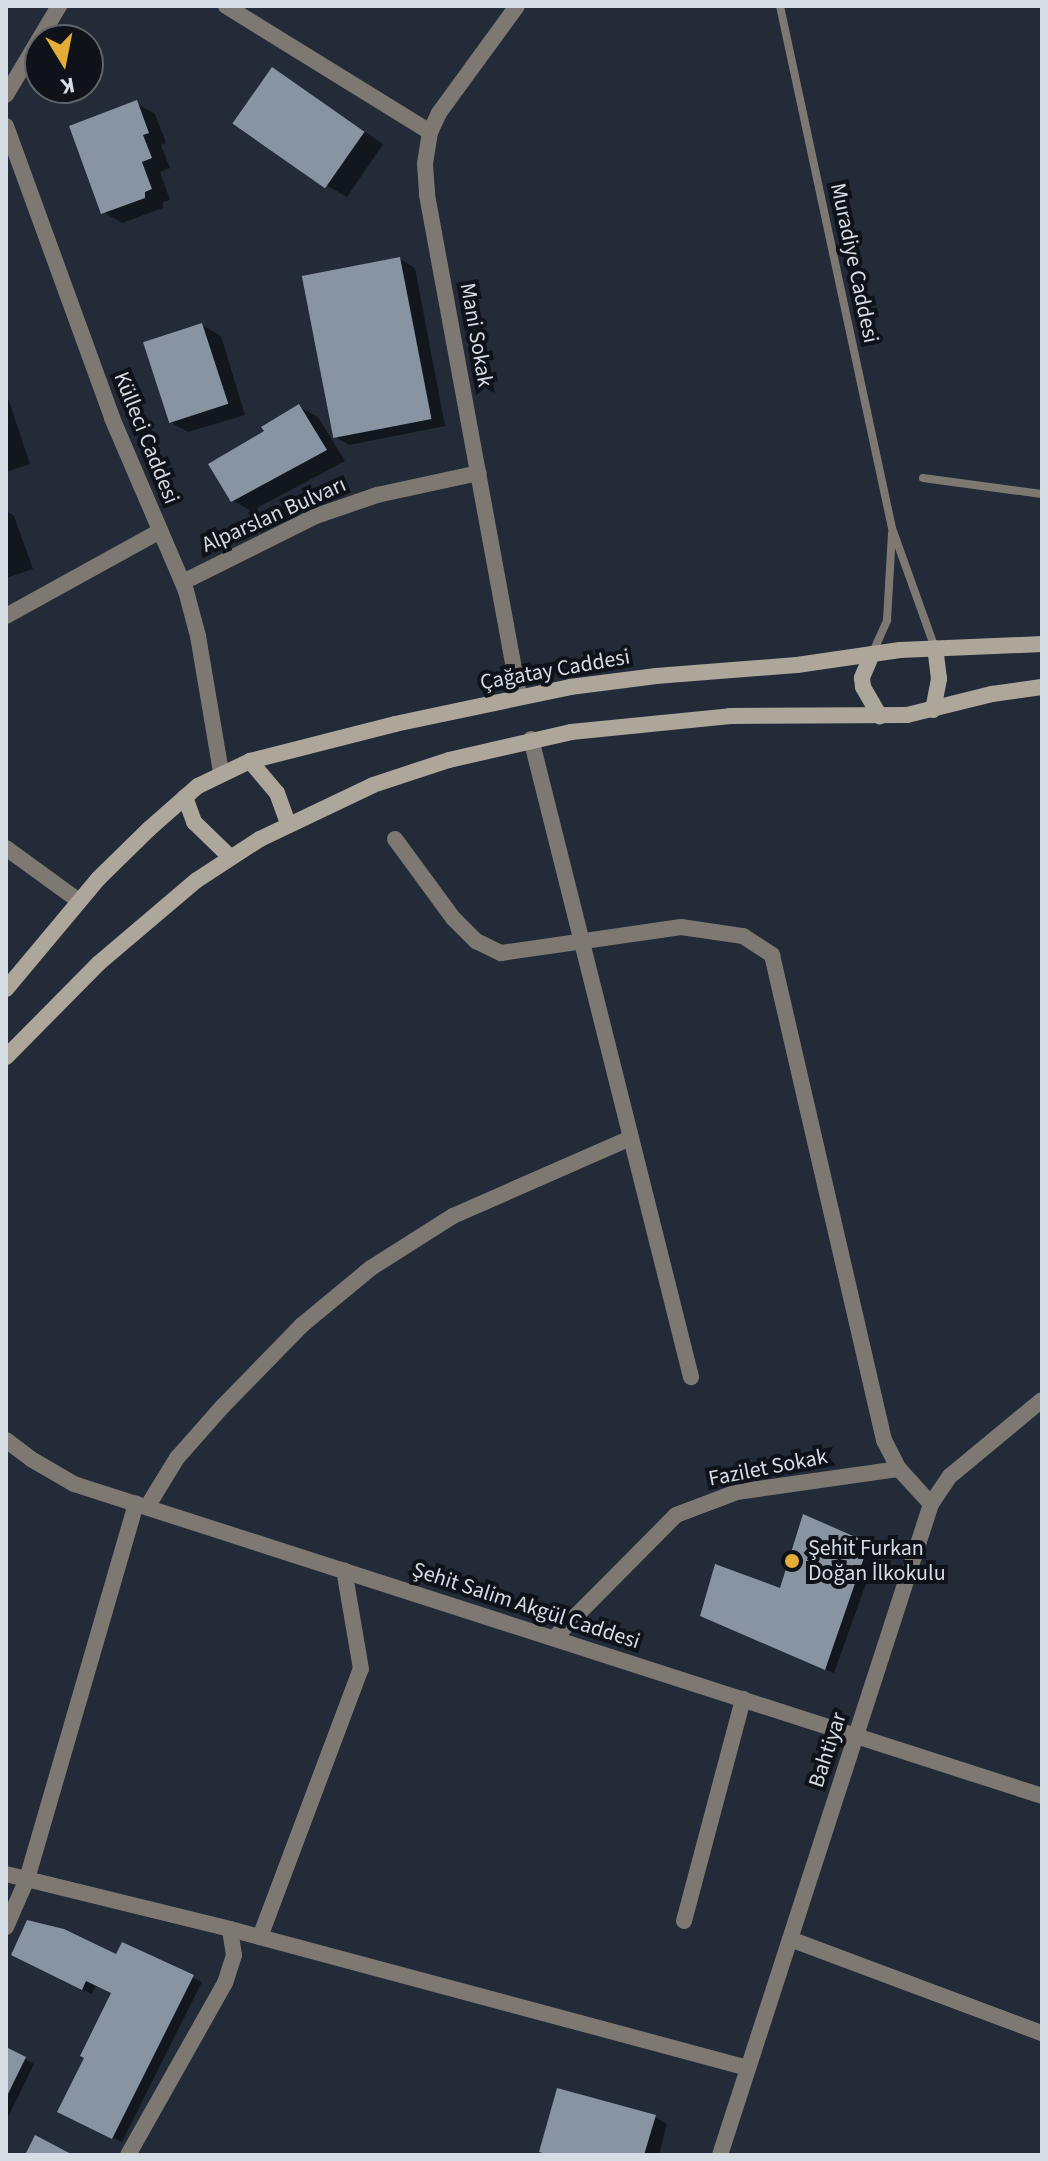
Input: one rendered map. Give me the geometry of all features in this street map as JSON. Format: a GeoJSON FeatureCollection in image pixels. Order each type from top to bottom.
{"type":"FeatureCollection","features":[{"type":"Feature","properties":{"kind":"main road","name":"Çağatay Caddesi"},"geometry":{"type":"LineString","coordinates":[[6,989],[79,901],[185,797],[221,772],[250,761],[519,696],[656,676],[797,665],[872,654],[1042,644]]}},
{"type":"Feature","properties":{"kind":"main road"},"geometry":{"type":"LineString","coordinates":[[933,710],[939,679],[935,648]]}},
{"type":"Feature","properties":{"kind":"main road"},"geometry":{"type":"LineString","coordinates":[[872,654],[865,667],[863,687],[880,716]]}},
{"type":"Feature","properties":{"kind":"main road"},"geometry":{"type":"LineString","coordinates":[[6,1057],[55,1005],[142,923],[230,857],[288,824],[397,777],[531,739],[613,726],[730,716],[880,716],[933,710],[992,694],[1042,687]]}},
{"type":"Feature","properties":{"kind":"main road"},"geometry":{"type":"LineString","coordinates":[[250,761],[277,793],[288,824]]}},
{"type":"Feature","properties":{"kind":"main road"},"geometry":{"type":"LineString","coordinates":[[185,797],[194,822],[230,857]]}},
{"type":"Feature","properties":{"kind":"street"},"geometry":{"type":"LineString","coordinates":[[6,95],[59,6]]}},
{"type":"Feature","properties":{"kind":"street"},"geometry":{"type":"LineString","coordinates":[[226,6],[430,132]]}},
{"type":"Feature","properties":{"kind":"street","name":"Mani Sokak"},"geometry":{"type":"LineString","coordinates":[[517,6],[439,113],[430,132],[425,164],[427,195],[519,696]]}},
{"type":"Feature","properties":{"kind":"street","name":"Külleci Caddesi"},"geometry":{"type":"LineString","coordinates":[[6,126],[112,418],[183,582],[198,636],[221,772]]}},
{"type":"Feature","properties":{"kind":"street","name":"Alparslan Bulvarı"},"geometry":{"type":"LineString","coordinates":[[183,582],[330,511],[402,489],[479,473]]}},
{"type":"Feature","properties":{"kind":"street"},"geometry":{"type":"LineString","coordinates":[[6,616],[160,531]]}},
{"type":"Feature","properties":{"kind":"street"},"geometry":{"type":"LineString","coordinates":[[531,739],[691,1377]]}},
{"type":"Feature","properties":{"kind":"street"},"geometry":{"type":"LineString","coordinates":[[395,839],[453,918],[476,941],[501,953],[681,927],[743,936],[772,955],[884,1440],[899,1469],[931,1504]]}},
{"type":"Feature","properties":{"kind":"street"},"geometry":{"type":"LineString","coordinates":[[6,848],[79,901]]}},
{"type":"Feature","properties":{"kind":"street"},"geometry":{"type":"LineString","coordinates":[[6,1927],[27,1879],[142,1505],[177,1458],[302,1325],[371,1268],[453,1216],[631,1138]]}},
{"type":"Feature","properties":{"kind":"street","name":"Bahtiyar"},"geometry":{"type":"LineString","coordinates":[[720,2155],[931,1504],[950,1476],[1042,1400]]}},
{"type":"Feature","properties":{"kind":"street","name":"Şehit Salim Akgül Caddesi"},"geometry":{"type":"LineString","coordinates":[[6,1440],[74,1484],[1042,1796]]}},
{"type":"Feature","properties":{"kind":"street","name":"Fazilet Sokak"},"geometry":{"type":"LineString","coordinates":[[554,1638],[676,1515],[737,1492],[899,1469]]}},
{"type":"Feature","properties":{"kind":"street"},"geometry":{"type":"LineString","coordinates":[[260,1937],[361,1669],[344,1570]]}},
{"type":"Feature","properties":{"kind":"street"},"geometry":{"type":"LineString","coordinates":[[684,1921],[743,1699]]}},
{"type":"Feature","properties":{"kind":"street"},"geometry":{"type":"LineString","coordinates":[[6,1874],[230,1929],[748,2068]]}},
{"type":"Feature","properties":{"kind":"street"},"geometry":{"type":"LineString","coordinates":[[128,2155],[225,1983],[234,1955],[230,1929]]}},
{"type":"Feature","properties":{"kind":"street"},"geometry":{"type":"LineString","coordinates":[[790,1939],[1042,2033]]}},
{"type":"Feature","properties":{"kind":"lane","name":"Muradiye Caddesi"},"geometry":{"type":"LineString","coordinates":[[780,6],[892,528],[935,648]]}},
{"type":"Feature","properties":{"kind":"lane"},"geometry":{"type":"LineString","coordinates":[[923,478],[1042,494]]}},
{"type":"Feature","properties":{"kind":"lane","name":"Muradiye Caddesi"},"geometry":{"type":"LineString","coordinates":[[872,654],[887,620],[892,528]]}},
{"type":"Feature","properties":{"kind":"building"},"geometry":{"type":"Polygon","coordinates":[[[272,67],[365,132],[325,188],[232,124],[272,67]]]}},
{"type":"Feature","properties":{"kind":"building"},"geometry":{"type":"Polygon","coordinates":[[[137,100],[149,133],[143,135],[152,158],[142,162],[152,189],[145,192],[145,198],[101,214],[69,126],[137,100]]]}},
{"type":"Feature","properties":{"kind":"building"},"geometry":{"type":"Polygon","coordinates":[[[400,257],[431,419],[333,438],[302,276],[400,257]]]}},
{"type":"Feature","properties":{"kind":"building"},"geometry":{"type":"Polygon","coordinates":[[[202,323],[228,404],[169,423],[143,342],[202,323]]]}},
{"type":"Feature","properties":{"kind":"building"},"geometry":{"type":"Polygon","coordinates":[[[299,404],[327,450],[231,502],[208,464],[264,431],[261,427],[299,404]]]}},
{"type":"Feature","properties":{"kind":"building","name":"Şehit Furkan Doğan İlkokulu"},"geometry":{"type":"Polygon","coordinates":[[[803,1514],[869,1543],[825,1670],[700,1616],[715,1564],[780,1588],[803,1514]]]}},
{"type":"Feature","properties":{"kind":"building"},"geometry":{"type":"Polygon","coordinates":[[[27,1920],[64,1929],[116,1954],[122,1942],[194,1975],[112,2139],[57,2112],[111,1993],[86,1981],[82,1990],[11,1955],[27,1920]]]}},
{"type":"Feature","properties":{"kind":"building"},"geometry":{"type":"Polygon","coordinates":[[[6,2047],[26,2057],[6,2098],[6,2047]]]}},
{"type":"Feature","properties":{"kind":"building"},"geometry":{"type":"Polygon","coordinates":[[[557,2088],[656,2115],[644,2155],[550,2155],[539,2152],[557,2088]]]}},
{"type":"Feature","properties":{"kind":"building"},"geometry":{"type":"Polygon","coordinates":[[[35,2135],[73,2155],[25,2155],[35,2135]]]}},
{"type":"Feature","properties":{"kind":"place","name":"Şehit Furkan Doğan İlkokulu"},"geometry":{"type":"Point","coordinates":[792,1561]}}]}
